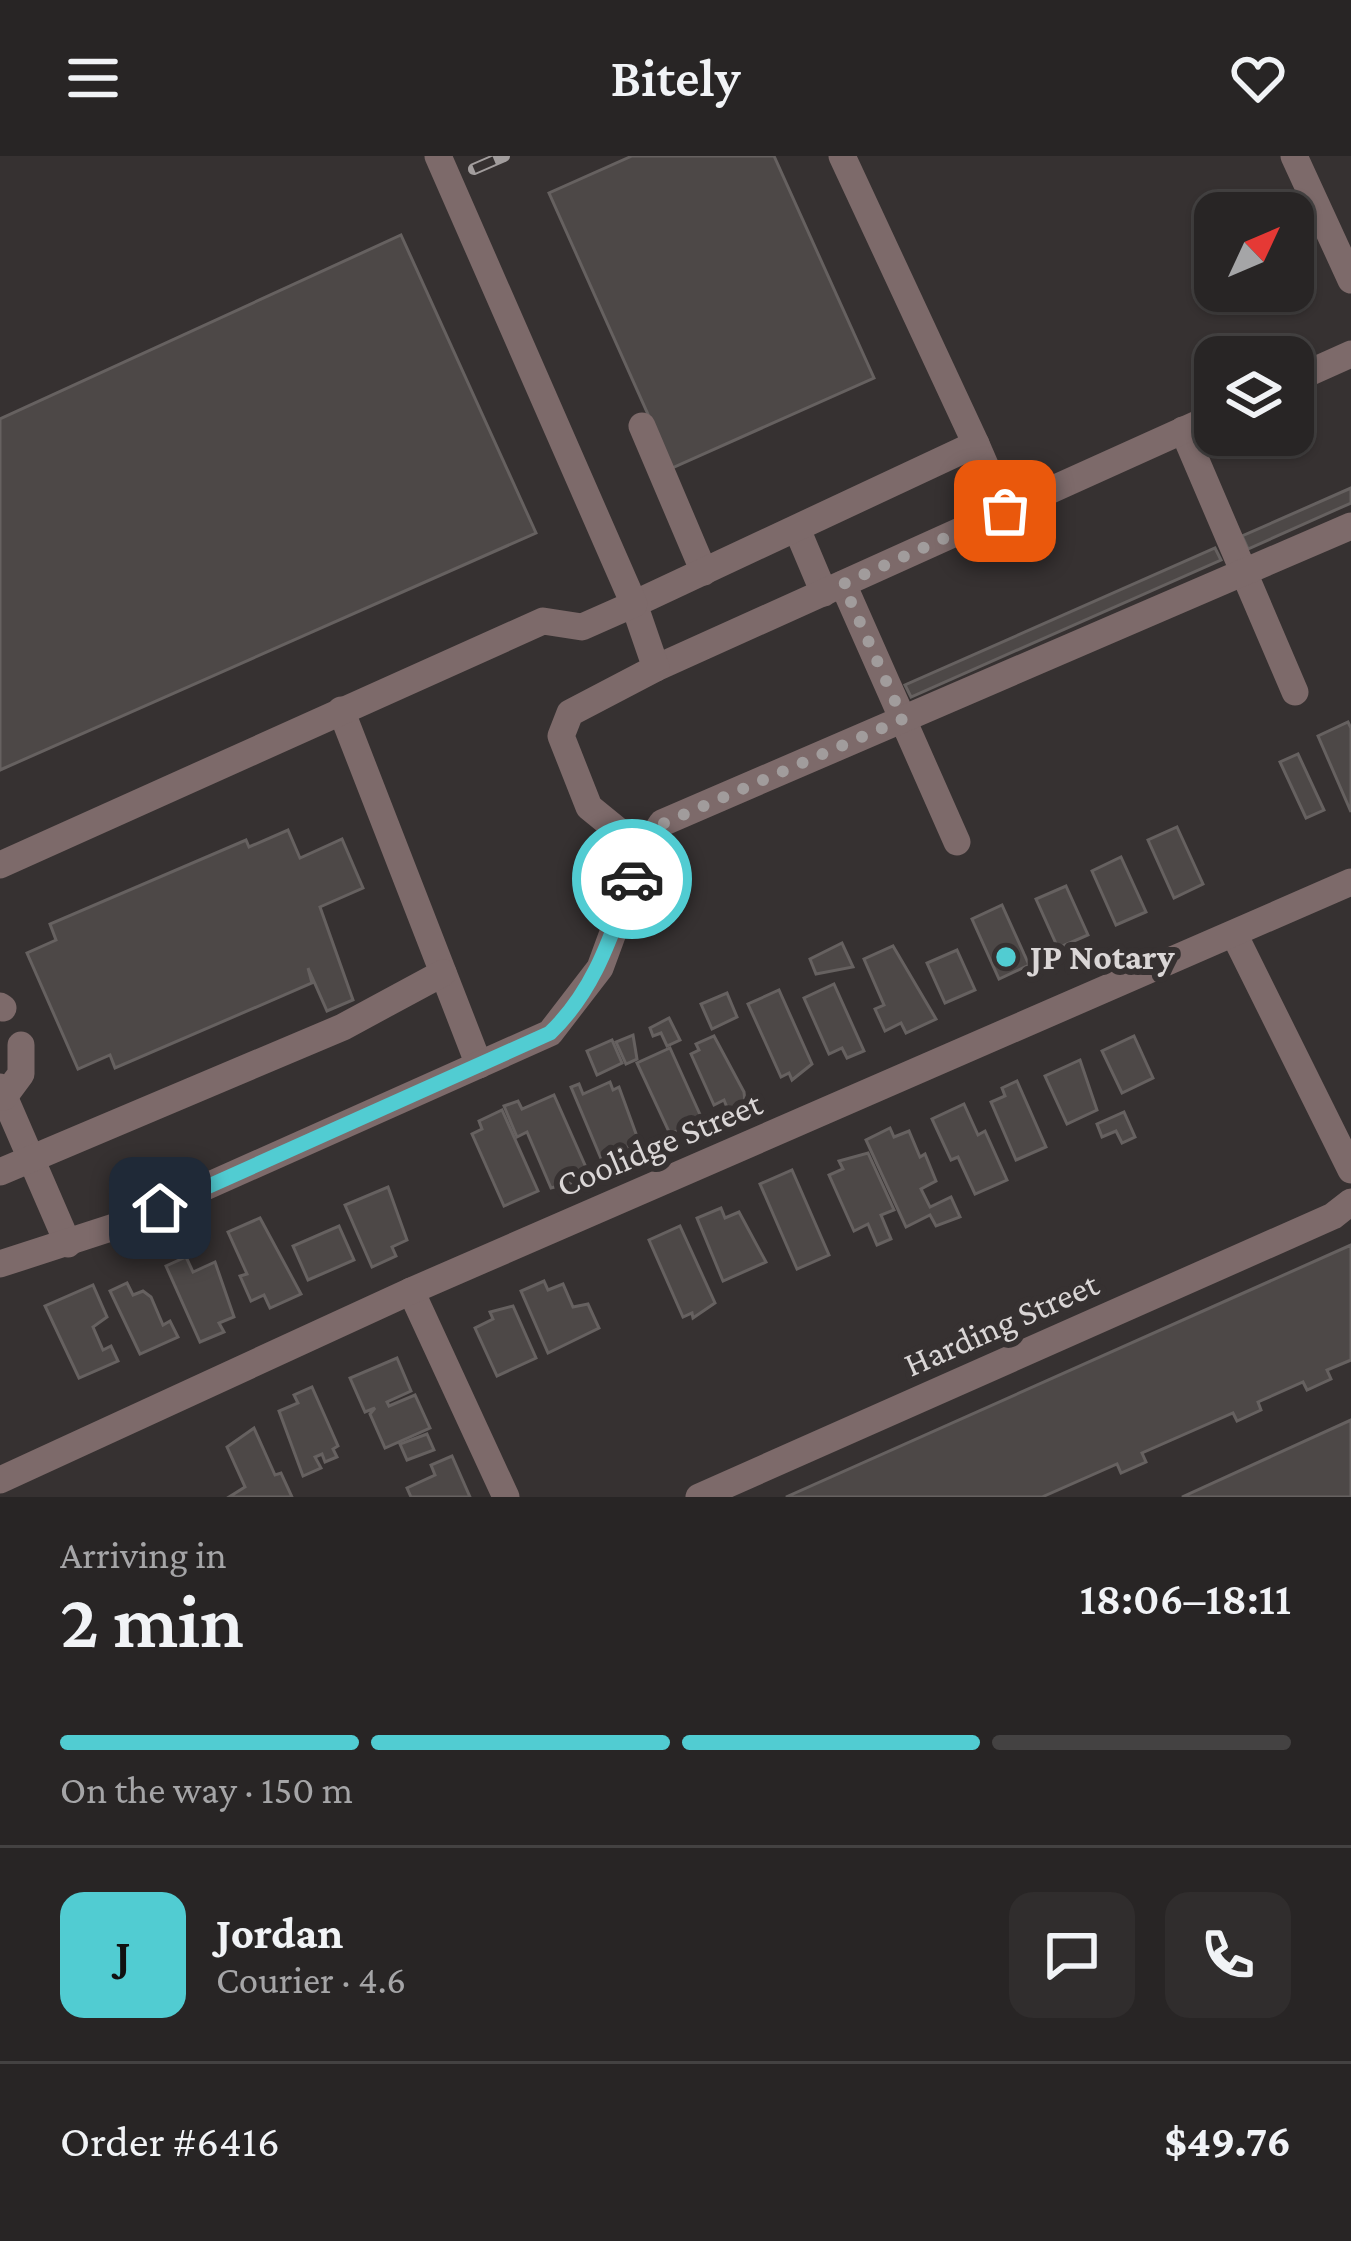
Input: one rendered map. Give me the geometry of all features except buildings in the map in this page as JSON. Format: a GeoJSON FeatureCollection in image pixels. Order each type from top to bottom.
{"type":"FeatureCollection","features":[{"type":"Feature","properties":{"kind":"street"},"geometry":{"type":"LineString","coordinates":[[438,156],[634,604],[656,668]]}},
{"type":"Feature","properties":{"kind":"street"},"geometry":{"type":"LineString","coordinates":[[842,156],[1005,511]]}},
{"type":"Feature","properties":{"kind":"street"},"geometry":{"type":"LineString","coordinates":[[1294,156],[1351,280]]}},
{"type":"Feature","properties":{"kind":"street"},"geometry":{"type":"LineString","coordinates":[[1314,371],[1351,354]]}},
{"type":"Feature","properties":{"kind":"street"},"geometry":{"type":"LineString","coordinates":[[643,851],[589,807],[560,736],[570,713],[656,668],[1194,425]]}},
{"type":"Feature","properties":{"kind":"street"},"geometry":{"type":"LineString","coordinates":[[642,426],[704,572]]}},
{"type":"Feature","properties":{"kind":"street"},"geometry":{"type":"LineString","coordinates":[[1183,430],[1295,692]]}},
{"type":"Feature","properties":{"kind":"street"},"geometry":{"type":"LineString","coordinates":[[0,865],[543,621],[582,628],[976,444]]}},
{"type":"Feature","properties":{"kind":"street"},"geometry":{"type":"LineString","coordinates":[[0,1264],[68,1244],[550,1033],[570,1014],[600,968],[643,851],[662,824],[1351,526]]}},
{"type":"Feature","properties":{"kind":"street"},"geometry":{"type":"LineString","coordinates":[[797,530],[903,719],[957,842]]}},
{"type":"Feature","properties":{"kind":"street"},"geometry":{"type":"LineString","coordinates":[[341,710],[478,1065]]}},
{"type":"Feature","properties":{"kind":"street","name":"Coolidge Street"},"geometry":{"type":"LineString","coordinates":[[0,1480],[411,1291],[1351,882]]}},
{"type":"Feature","properties":{"kind":"street"},"geometry":{"type":"LineString","coordinates":[[1234,934],[1351,1170]]}},
{"type":"Feature","properties":{"kind":"street"},"geometry":{"type":"LineString","coordinates":[[0,1172],[33,1162],[343,1027],[443,973]]}},
{"type":"Feature","properties":{"kind":"street"},"geometry":{"type":"LineString","coordinates":[[21,1045],[21,1074],[2,1092],[68,1244]]}},
{"type":"Feature","properties":{"kind":"street","name":"Harding Street"},"geometry":{"type":"LineString","coordinates":[[699,1497],[1342,1209]]}},
{"type":"Feature","properties":{"kind":"street"},"geometry":{"type":"LineString","coordinates":[[411,1291],[506,1497]]}},
{"type":"Feature","properties":{"kind":"railway"},"geometry":{"type":"LineString","coordinates":[[474,169],[504,156]]}},
{"type":"Feature","properties":{"kind":"way so far"},"geometry":{"type":"LineString","coordinates":[[632,879],[643,851],[662,824],[903,719],[843,584],[1005,511]]}},
{"type":"Feature","properties":{"kind":"place","name":"JP Notary"},"geometry":{"type":"Point","coordinates":[1006,957]}},
{"type":"Feature","properties":{"kind":"route"},"geometry":{"type":"LineString","coordinates":[[160,1208],[550,1033],[570,1014],[600,968],[632,879]]}}]}
